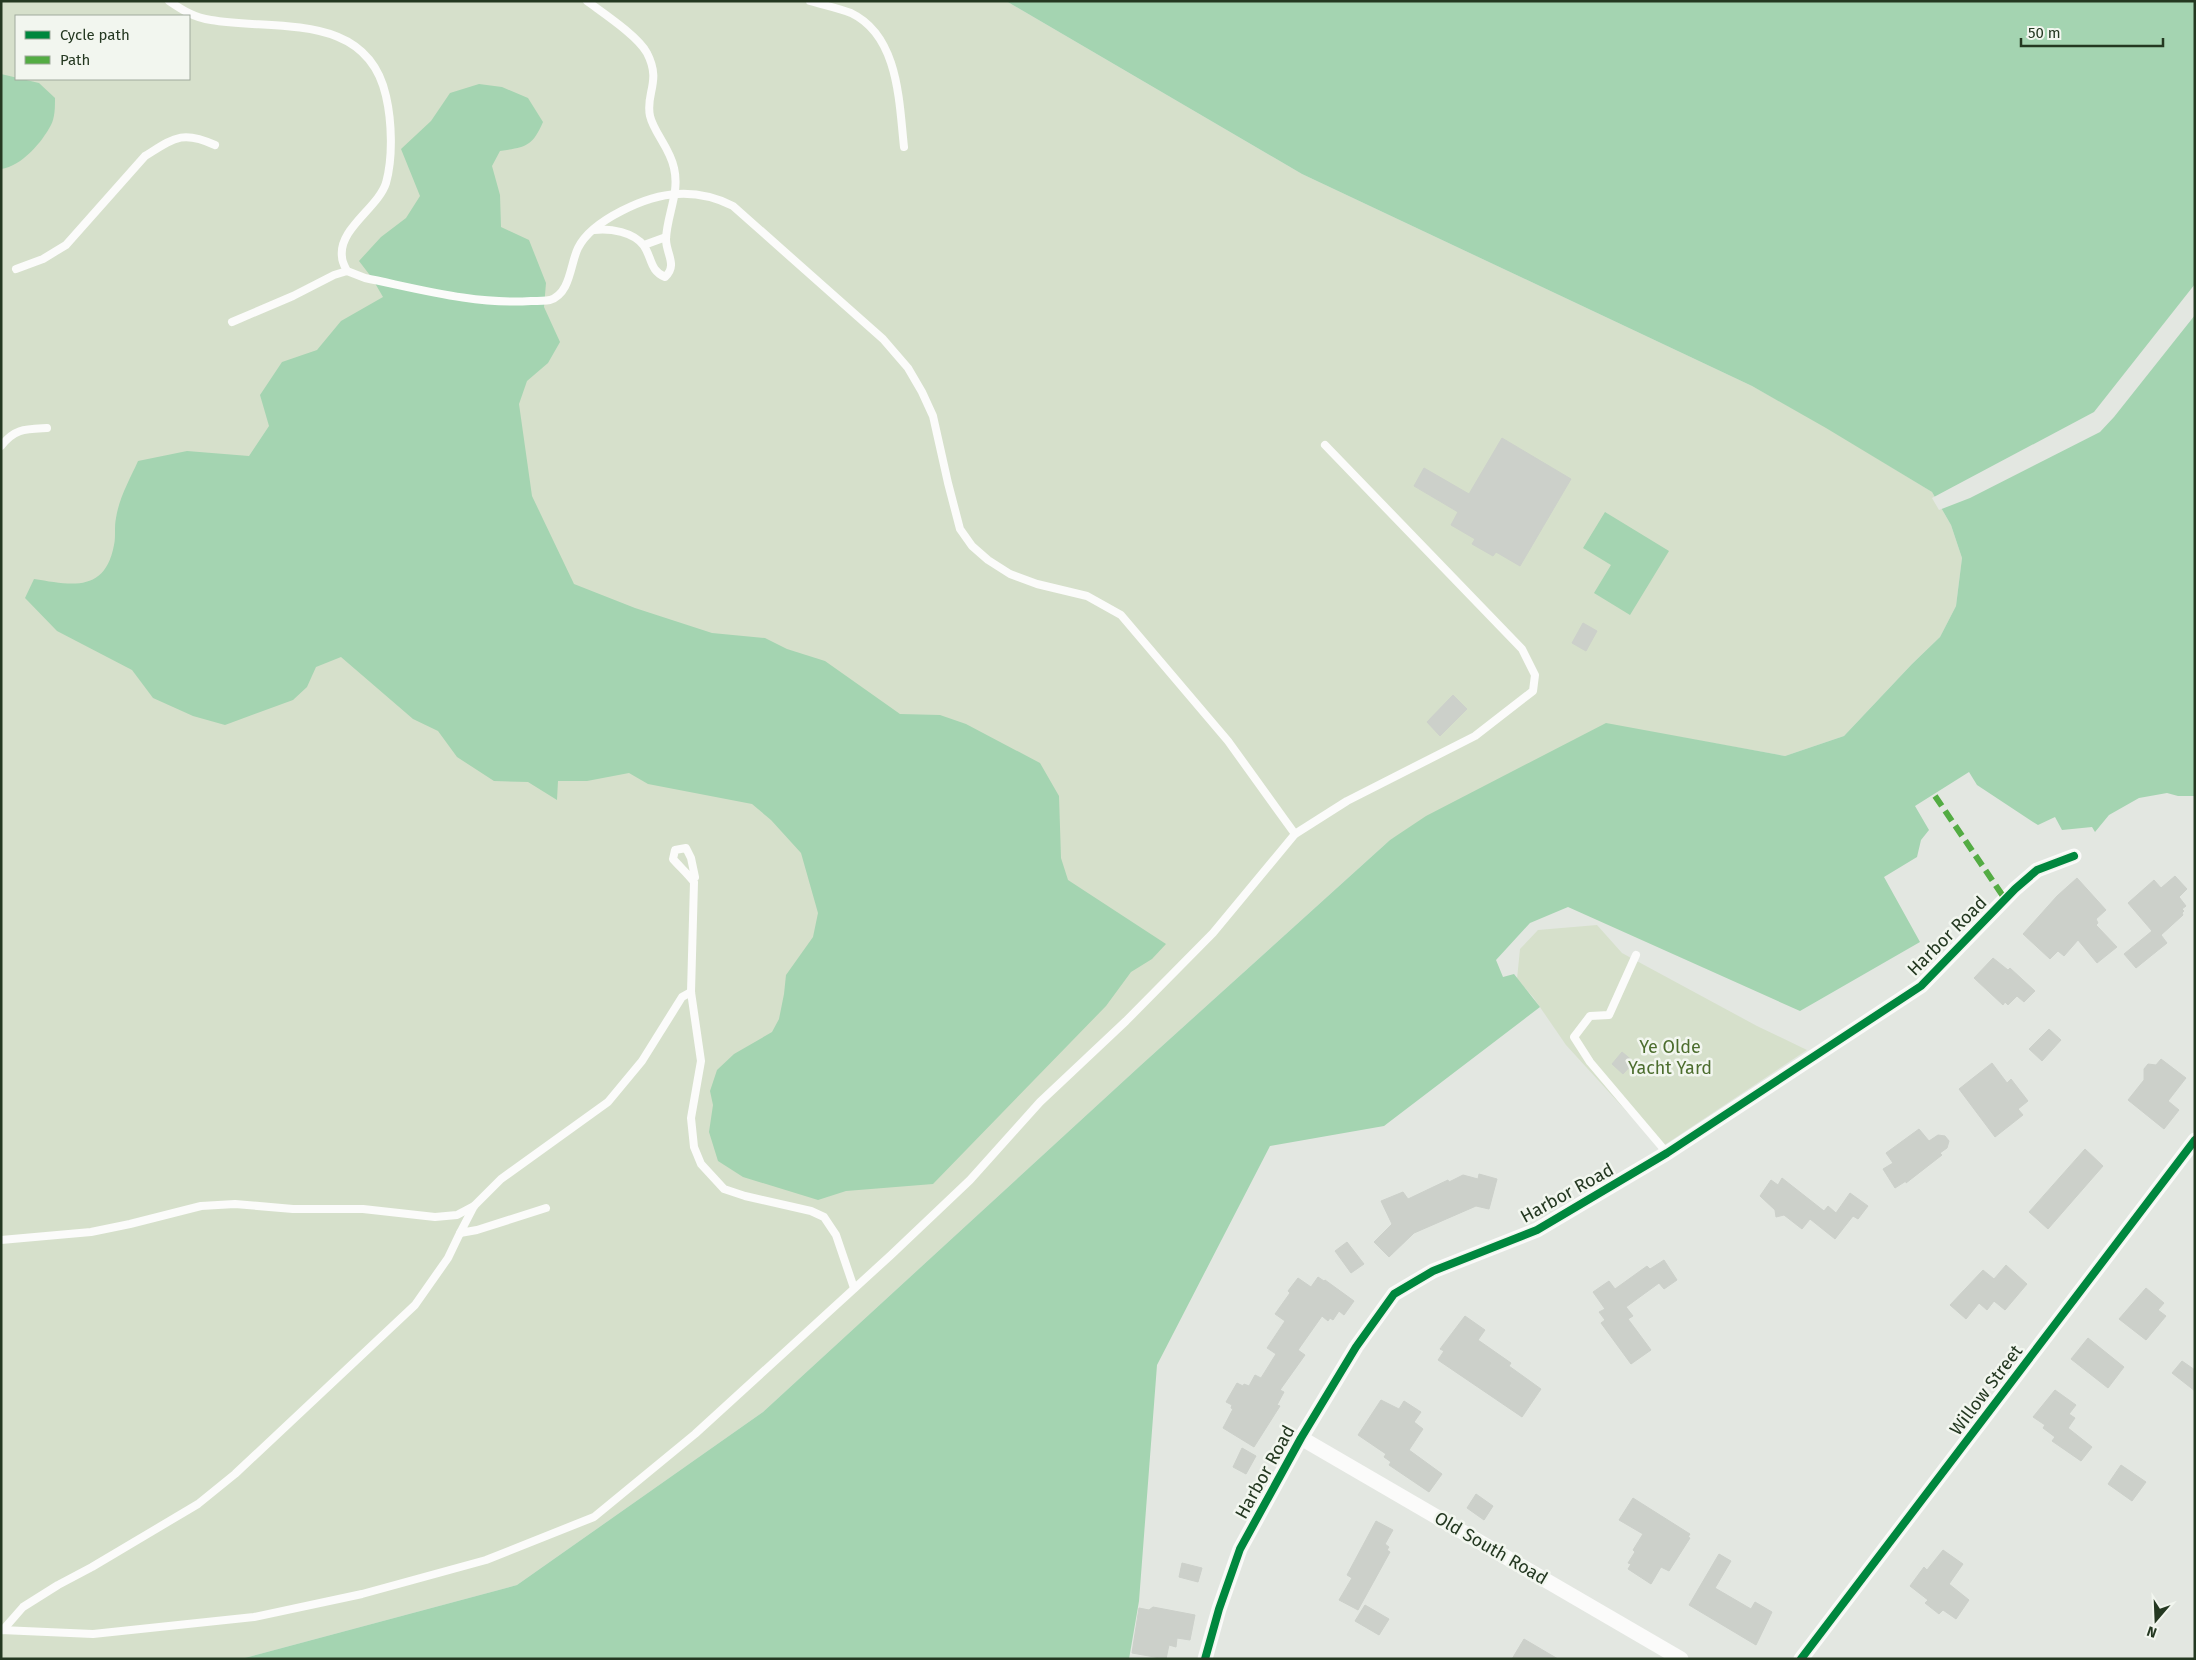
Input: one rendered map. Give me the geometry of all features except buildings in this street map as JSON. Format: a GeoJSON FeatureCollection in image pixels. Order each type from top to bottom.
{"type":"FeatureCollection","features":[{"type":"Feature","properties":{"kind":"street","name":"Harbor Road"},"geometry":{"type":"LineString","coordinates":[[1205,1659],[1218,1609],[1240,1548],[1301,1438],[1356,1346],[1394,1294],[1434,1271],[1537,1230],[1667,1153],[1921,986],[2022,882],[2037,870],[2074,856]]}},
{"type":"Feature","properties":{"kind":"street","name":"Willow Street"},"geometry":{"type":"LineString","coordinates":[[1801,1659],[2195,1140]]}},
{"type":"Feature","properties":{"kind":"street","name":"Old South Road"},"geometry":{"type":"LineString","coordinates":[[1301,1438],[1681,1659]]}},
{"type":"Feature","properties":{"kind":"lane"},"geometry":{"type":"LineString","coordinates":[[169,1],[188,13],[209,20],[308,29],[338,36],[356,45],[372,62],[381,78],[389,113],[386,185],[375,201],[352,227],[344,242],[341,256],[347,271]]}},
{"type":"Feature","properties":{"kind":"lane"},"geometry":{"type":"LineString","coordinates":[[586,1],[625,30],[646,50],[653,66],[654,81],[650,116],[672,158],[675,169],[676,194],[668,220],[666,237],[666,249],[673,266],[671,272],[665,277],[658,274],[653,268],[644,245],[630,236],[608,228],[592,230]]}},
{"type":"Feature","properties":{"kind":"lane"},"geometry":{"type":"LineString","coordinates":[[810,1],[851,13],[870,26],[885,47],[893,71],[904,147]]}},
{"type":"Feature","properties":{"kind":"lane"},"geometry":{"type":"LineString","coordinates":[[16,269],[43,259],[66,245],[145,156],[162,145],[179,136],[199,138],[215,144]]}},
{"type":"Feature","properties":{"kind":"lane"},"geometry":{"type":"LineString","coordinates":[[232,322],[293,296],[334,275],[347,271],[365,278],[506,303],[550,300],[564,288],[578,248],[592,230],[608,218],[633,205],[676,194],[715,198],[733,206],[884,339],[908,368],[933,416],[960,528],[972,546],[988,560],[1010,574],[1037,584],[1086,596],[1121,615],[1228,741],[1295,834]]}},
{"type":"Feature","properties":{"kind":"lane"},"geometry":{"type":"LineString","coordinates":[[644,245],[666,237]]}},
{"type":"Feature","properties":{"kind":"lane"},"geometry":{"type":"LineString","coordinates":[[1,446],[10,435],[24,429],[46,428]]}},
{"type":"Feature","properties":{"kind":"lane"},"geometry":{"type":"LineString","coordinates":[[2,1630],[93,1634],[254,1617],[362,1594],[486,1560],[594,1517],[695,1434],[970,1180],[1040,1102],[1126,1021],[1213,933],[1295,834],[1348,801],[1475,736],[1533,691],[1534,675],[1522,649],[1325,445]]}},
{"type":"Feature","properties":{"kind":"lane"},"geometry":{"type":"LineString","coordinates":[[695,877],[691,858],[686,848],[675,850],[672,859],[684,868],[694,882],[691,992],[701,1061],[691,1118],[694,1147],[701,1164],[724,1188],[744,1196],[811,1211],[824,1217],[836,1234],[854,1288]]}},
{"type":"Feature","properties":{"kind":"lane"},"geometry":{"type":"LineString","coordinates":[[1636,956],[1609,1015],[1590,1016],[1574,1037],[1590,1062],[1667,1153]]}},
{"type":"Feature","properties":{"kind":"lane"},"geometry":{"type":"LineString","coordinates":[[2,1630],[23,1607],[191,1509],[235,1474],[415,1305],[448,1258],[474,1206],[501,1179],[608,1102],[642,1061],[682,997],[691,992]]}},
{"type":"Feature","properties":{"kind":"lane"},"geometry":{"type":"LineString","coordinates":[[1,1240],[91,1232],[201,1206],[235,1204],[292,1209],[363,1209],[436,1217],[456,1215],[474,1206]]}},
{"type":"Feature","properties":{"kind":"lane"},"geometry":{"type":"LineString","coordinates":[[460,1233],[477,1230],[546,1208]]}},
{"type":"Feature","properties":{"kind":"green space"},"geometry":{"type":"Polygon","coordinates":[[[1,1],[1006,1],[1302,174],[1752,386],[1826,427],[1932,492],[1951,525],[1962,558],[1956,606],[1940,637],[1844,736],[1785,756],[1606,724],[1390,840],[1140,1066],[763,1412],[517,1585],[241,1659],[1,1659],[1,1]]]}},
{"type":"Feature","properties":{"kind":"green space","name":"Ye Olde Yacht Yard"},"geometry":{"type":"Polygon","coordinates":[[[1597,925],[1622,953],[1757,1026],[1807,1050],[1660,1148],[1566,1045],[1533,997],[1517,979],[1520,949],[1538,930],[1597,925]]]}},
{"type":"Feature","properties":{"kind":"shaded area"},"geometry":{"type":"Polygon","coordinates":[[[1006,1],[2195,1],[2195,796],[2178,796],[2167,793],[2139,798],[2109,815],[2095,832],[2092,827],[2062,830],[2055,817],[2038,825],[2033,822],[1977,785],[1969,772],[1915,806],[1929,830],[1921,840],[1917,857],[1884,877],[1920,942],[1800,1011],[1568,907],[1530,923],[1496,960],[1503,977],[1514,974],[1540,1007],[1384,1126],[1270,1146],[1157,1365],[1139,1601],[1129,1659],[241,1659],[517,1585],[763,1412],[1140,1066],[1390,840],[1426,816],[1606,723],[1785,756],[1844,736],[1940,637],[1956,606],[1962,558],[1951,525],[1932,492],[1752,386],[1302,174],[1006,1]]]}},
{"type":"Feature","properties":{"kind":"shaded area"},"geometry":{"type":"Polygon","coordinates":[[[1,74],[15,77],[15,80],[39,83],[55,98],[52,122],[42,139],[24,158],[9,167],[1,169],[1,74]]]}},
{"type":"Feature","properties":{"kind":"shaded area"},"geometry":{"type":"Polygon","coordinates":[[[479,84],[502,87],[528,98],[543,122],[531,141],[522,147],[500,151],[492,166],[500,195],[501,227],[529,240],[546,283],[544,307],[560,342],[548,363],[527,381],[519,404],[532,496],[574,584],[635,608],[712,633],[765,638],[787,649],[825,661],[900,714],[940,715],[966,724],[1040,763],[1059,796],[1061,858],[1068,880],[1166,944],[1152,959],[1131,972],[1106,1006],[933,1184],[846,1191],[818,1200],[743,1177],[718,1161],[709,1132],[713,1105],[710,1091],[717,1070],[734,1054],[772,1032],[779,1019],[786,975],[813,937],[818,913],[801,853],[771,820],[752,804],[648,784],[629,773],[587,781],[558,781],[557,800],[528,782],[494,781],[457,757],[438,731],[413,719],[341,657],[316,667],[307,687],[293,700],[225,725],[193,716],[153,698],[132,670],[57,631],[25,598],[34,579],[74,584],[95,578],[103,571],[110,560],[114,545],[117,511],[138,461],[187,451],[249,456],[269,426],[260,395],[282,362],[317,350],[341,321],[383,297],[359,261],[381,237],[406,218],[420,196],[401,149],[431,121],[450,93],[479,84]]]}},
{"type":"Feature","properties":{"kind":"shaded area"},"geometry":{"type":"Polygon","coordinates":[[[1605,512],[1669,551],[1630,615],[1594,593],[1611,565],[1583,548],[1605,512]]]}},
{"type":"Feature","properties":{"kind":"pier"},"geometry":{"type":"Polygon","coordinates":[[[2195,284],[2195,315],[2100,432],[1970,498],[1939,510],[1932,498],[2094,412],[2195,284]]]}},
{"type":"Feature","properties":{"kind":"marked path"},"geometry":{"type":"LineString","coordinates":[[1935,796],[2005,899]]}},
{"type":"Feature","properties":{"kind":"cycle path"},"geometry":{"type":"LineString","coordinates":[[1205,1659],[1219,1609],[1240,1549],[1301,1438],[1356,1347],[1394,1294],[1433,1271],[1537,1230],[1667,1153],[1921,986],[2015,889],[2037,870],[2074,856]]}},
{"type":"Feature","properties":{"kind":"cycle path"},"geometry":{"type":"LineString","coordinates":[[1801,1659],[2195,1140]]}}]}
